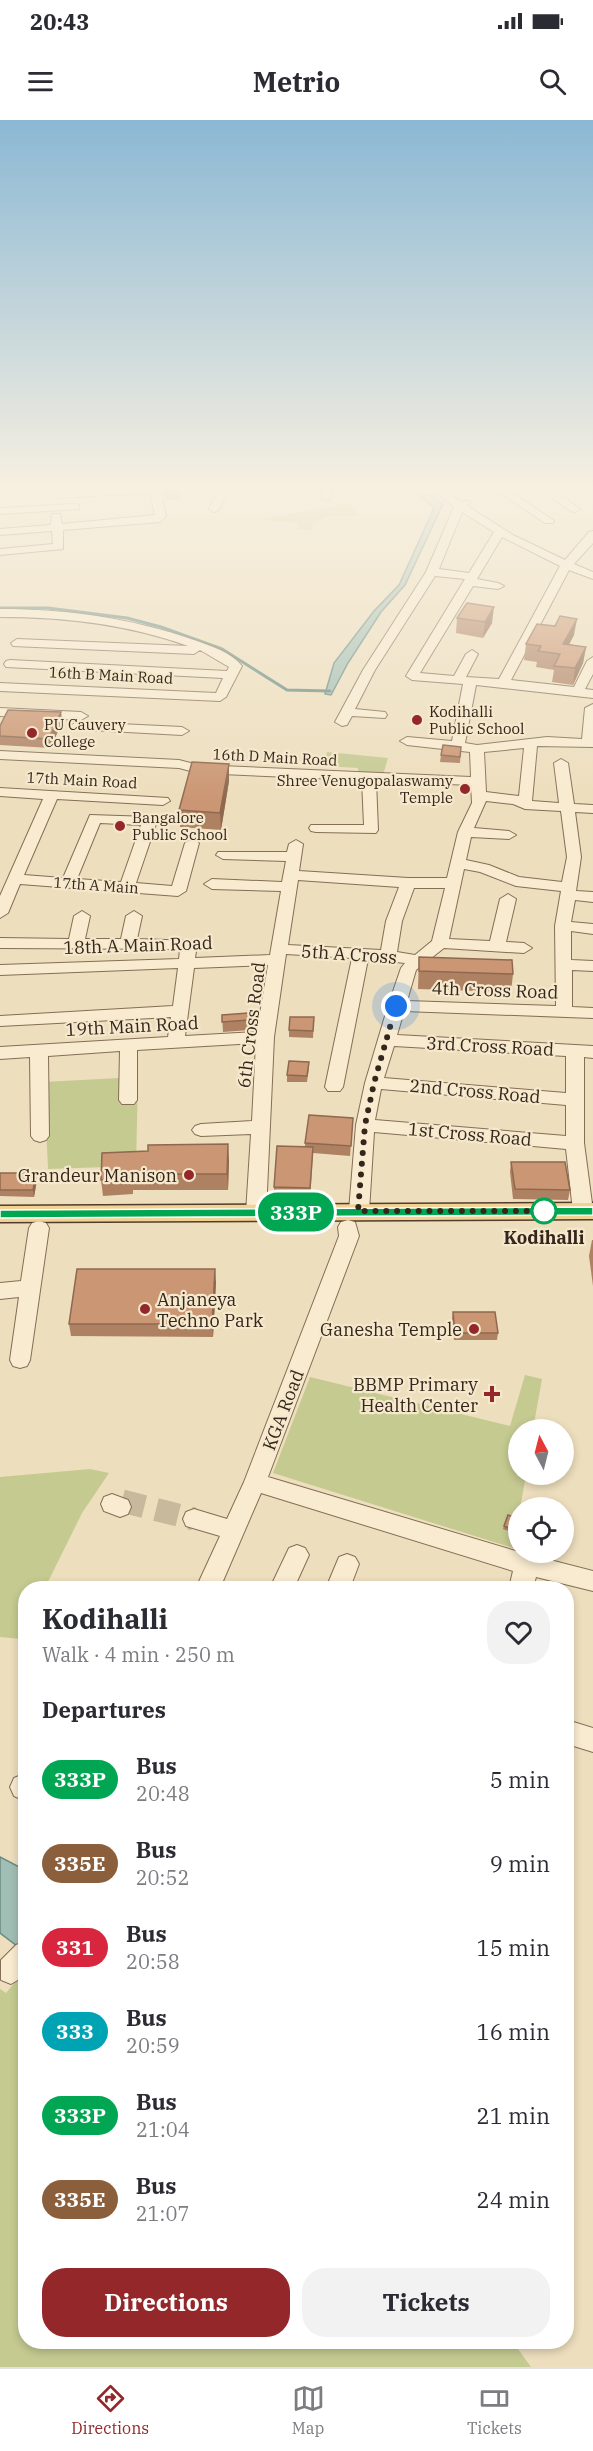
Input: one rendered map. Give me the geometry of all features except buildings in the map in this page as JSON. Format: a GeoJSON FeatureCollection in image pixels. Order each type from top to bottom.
{"type":"FeatureCollection","features":[{"type":"Feature","properties":{"kind":"main road"},"geometry":{"type":"LineString","coordinates":[[0,1214],[256,1213],[353,1219]]}},
{"type":"Feature","properties":{"kind":"main road"},"geometry":{"type":"LineString","coordinates":[[0,1229],[353,1219],[590,1216]]}},
{"type":"Feature","properties":{"kind":"street"},"geometry":{"type":"LineString","coordinates":[[380,715],[344,717],[369,670],[420,591]]}},
{"type":"Feature","properties":{"kind":"street"},"geometry":{"type":"LineString","coordinates":[[407,741],[477,749],[531,743],[591,743],[589,721],[593,701],[578,691],[412,676],[465,591]]}},
{"type":"Feature","properties":{"kind":"street"},"geometry":{"type":"LineString","coordinates":[[503,683],[552,591]]}},
{"type":"Feature","properties":{"kind":"street"},"geometry":{"type":"LineString","coordinates":[[0,613],[18,628],[104,633],[148,628],[212,651],[227,658],[236,666],[231,675],[10,664]]}},
{"type":"Feature","properties":{"kind":"street"},"geometry":{"type":"LineString","coordinates":[[18,628],[104,633],[146,649],[212,651]]}},
{"type":"Feature","properties":{"kind":"street"},"geometry":{"type":"LineString","coordinates":[[0,686],[10,664],[18,628]]}},
{"type":"Feature","properties":{"kind":"street"},"geometry":{"type":"LineString","coordinates":[[146,649],[148,628]]}},
{"type":"Feature","properties":{"kind":"street"},"geometry":{"type":"LineString","coordinates":[[458,746],[464,682],[472,654]]}},
{"type":"Feature","properties":{"kind":"street"},"geometry":{"type":"LineString","coordinates":[[578,691],[593,661]]}},
{"type":"Feature","properties":{"kind":"street","name":"16th B Main Road"},"geometry":{"type":"LineString","coordinates":[[0,686],[220,697],[231,675]]}},
{"type":"Feature","properties":{"kind":"street"},"geometry":{"type":"LineString","coordinates":[[73,736],[90,690]]}},
{"type":"Feature","properties":{"kind":"street"},"geometry":{"type":"LineString","coordinates":[[0,712],[73,736],[182,731]]}},
{"type":"Feature","properties":{"kind":"street","name":"16th D Main Road"},"geometry":{"type":"LineString","coordinates":[[0,755],[73,736],[198,769],[369,778],[478,789],[517,800],[525,805],[593,809]]}},
{"type":"Feature","properties":{"kind":"street"},"geometry":{"type":"LineString","coordinates":[[525,805],[531,743]]}},
{"type":"Feature","properties":{"kind":"street"},"geometry":{"type":"LineString","coordinates":[[419,966],[440,943],[465,832],[479,803],[477,749]]}},
{"type":"Feature","properties":{"kind":"street"},"geometry":{"type":"LineString","coordinates":[[561,763],[574,857],[563,926],[564,1012]]}},
{"type":"Feature","properties":{"kind":"street"},"geometry":{"type":"LineString","coordinates":[[316,828],[371,830],[369,778]]}},
{"type":"Feature","properties":{"kind":"street","name":"17th Main Road"},"geometry":{"type":"LineString","coordinates":[[0,792],[163,801]]}},
{"type":"Feature","properties":{"kind":"street"},"geometry":{"type":"LineString","coordinates":[[0,914],[52,795]]}},
{"type":"Feature","properties":{"kind":"street"},"geometry":{"type":"LineString","coordinates":[[68,883],[95,818],[150,821],[127,887]]}},
{"type":"Feature","properties":{"kind":"street"},"geometry":{"type":"LineString","coordinates":[[465,832],[509,835]]}},
{"type":"Feature","properties":{"kind":"street","name":"17th A Main"},"geometry":{"type":"LineString","coordinates":[[14,879],[178,891],[192,843]]}},
{"type":"Feature","properties":{"kind":"street","name":"6th Cross Road"},"geometry":{"type":"LineString","coordinates":[[223,855],[295,850],[266,1037],[256,1213]]}},
{"type":"Feature","properties":{"kind":"street"},"geometry":{"type":"LineString","coordinates":[[459,863],[484,868],[516,881],[593,897]]}},
{"type":"Feature","properties":{"kind":"street"},"geometry":{"type":"LineString","coordinates":[[212,884],[290,881],[453,883]]}},
{"type":"Feature","properties":{"kind":"street"},"geometry":{"type":"LineString","coordinates":[[388,955],[394,921],[408,883]]}},
{"type":"Feature","properties":{"kind":"street"},"geometry":{"type":"LineString","coordinates":[[497,946],[508,899]]}},
{"type":"Feature","properties":{"kind":"street"},"geometry":{"type":"LineString","coordinates":[[76,943],[82,916]]}},
{"type":"Feature","properties":{"kind":"street"},"geometry":{"type":"LineString","coordinates":[[128,944],[134,916]]}},
{"type":"Feature","properties":{"kind":"street"},"geometry":{"type":"LineString","coordinates":[[563,926],[593,929]]}},
{"type":"Feature","properties":{"kind":"street"},"geometry":{"type":"LineString","coordinates":[[0,943],[189,944],[176,1042]]}},
{"type":"Feature","properties":{"kind":"street"},"geometry":{"type":"LineString","coordinates":[[440,943],[524,948]]}},
{"type":"Feature","properties":{"kind":"street"},"geometry":{"type":"LineString","coordinates":[[334,1087],[361,953]]}},
{"type":"Feature","properties":{"kind":"street","name":"5th A Cross"},"geometry":{"type":"LineString","coordinates":[[279,954],[388,955],[419,966]]}},
{"type":"Feature","properties":{"kind":"street","name":"18th A Main Road"},"geometry":{"type":"LineString","coordinates":[[0,970],[185,963],[279,954]]}},
{"type":"Feature","properties":{"kind":"street"},"geometry":{"type":"LineString","coordinates":[[562,960],[593,966]]}},
{"type":"Feature","properties":{"kind":"street","name":"KGA Road"},"geometry":{"type":"LineString","coordinates":[[211,1581],[255,1482],[349,1236],[365,1125],[374,1083],[396,1006],[419,966]]}},
{"type":"Feature","properties":{"kind":"street","name":"4th Cross Road"},"geometry":{"type":"LineString","coordinates":[[396,1006],[593,1013]]}},
{"type":"Feature","properties":{"kind":"street"},"geometry":{"type":"LineString","coordinates":[[0,1021],[179,1011]]}},
{"type":"Feature","properties":{"kind":"street","name":"19th Main Road"},"geometry":{"type":"LineString","coordinates":[[0,1053],[266,1037]]}},
{"type":"Feature","properties":{"kind":"street","name":"3rd Cross Road"},"geometry":{"type":"LineString","coordinates":[[386,1040],[584,1051]]}},
{"type":"Feature","properties":{"kind":"street"},"geometry":{"type":"LineString","coordinates":[[128,1100],[129,1046]]}},
{"type":"Feature","properties":{"kind":"street"},"geometry":{"type":"LineString","coordinates":[[39,1050],[40,1136]]}},
{"type":"Feature","properties":{"kind":"street"},"geometry":{"type":"LineString","coordinates":[[584,1051],[576,1100],[575,1143],[590,1216]]}},
{"type":"Feature","properties":{"kind":"street","name":"2nd Cross Road"},"geometry":{"type":"LineString","coordinates":[[374,1083],[576,1100]]}},
{"type":"Feature","properties":{"kind":"street","name":"1st Cross Road"},"geometry":{"type":"LineString","coordinates":[[365,1125],[575,1143]]}},
{"type":"Feature","properties":{"kind":"street"},"geometry":{"type":"LineString","coordinates":[[201,1130],[261,1127]]}},
{"type":"Feature","properties":{"kind":"street"},"geometry":{"type":"LineString","coordinates":[[20,1360],[39,1228]]}},
{"type":"Feature","properties":{"kind":"street"},"geometry":{"type":"LineString","coordinates":[[0,1291],[30,1288]]}},
{"type":"Feature","properties":{"kind":"street"},"geometry":{"type":"LineString","coordinates":[[255,1482],[527,1564],[593,1581]]}},
{"type":"Feature","properties":{"kind":"street"},"geometry":{"type":"LineString","coordinates":[[192,1523],[231,1534]]}},
{"type":"Feature","properties":{"kind":"street"},"geometry":{"type":"LineString","coordinates":[[285,1581],[297,1555]]}},
{"type":"Feature","properties":{"kind":"street"},"geometry":{"type":"LineString","coordinates":[[341,1581],[347,1564]]}},
{"type":"Feature","properties":{"kind":"street"},"geometry":{"type":"LineString","coordinates":[[523,1581],[527,1564]]}},
{"type":"Feature","properties":{"kind":"street"},"geometry":{"type":"LineString","coordinates":[[574,1733],[593,1740]]}},
{"type":"Feature","properties":{"kind":"green space"},"geometry":{"type":"Polygon","coordinates":[[[327,752],[388,758],[383,775],[358,774],[358,768],[324,766],[327,752]]]}},
{"type":"Feature","properties":{"kind":"green space"},"geometry":{"type":"Polygon","coordinates":[[[138,1077],[136,1166],[48,1169],[44,1082],[138,1077]]]}},
{"type":"Feature","properties":{"kind":"green space"},"geometry":{"type":"Polygon","coordinates":[[[525,1375],[542,1379],[535,1419],[512,1419],[525,1375]]]}},
{"type":"Feature","properties":{"kind":"green space"},"geometry":{"type":"Polygon","coordinates":[[[310,1377],[508,1426],[508,1485],[524,1485],[522,1497],[508,1497],[508,1546],[273,1473],[310,1377]]]}},
{"type":"Feature","properties":{"kind":"green space"},"geometry":{"type":"Polygon","coordinates":[[[90,1469],[109,1473],[82,1513],[48,1581],[18,1581],[18,1639],[0,1637],[0,1477],[90,1469]]]}},
{"type":"Feature","properties":{"kind":"green space"},"geometry":{"type":"Polygon","coordinates":[[[18,1978],[18,2349],[518,2349],[531,2367],[0,2367],[0,1989],[6,1993],[18,1978]]]}},
{"type":"Feature","properties":{"kind":"water"},"geometry":{"type":"Polygon","coordinates":[[[393,591],[400,591],[381,612],[348,663],[331,695],[325,694],[334,663],[374,611],[393,591]]]}},
{"type":"Feature","properties":{"kind":"water"},"geometry":{"type":"Polygon","coordinates":[[[0,1857],[18,1866],[18,1947],[0,1933],[0,1857]]]}},
{"type":"Feature","properties":{"kind":"waterway"},"geometry":{"type":"LineString","coordinates":[[0,608],[48,608],[127,618],[161,627],[222,649],[287,690],[330,691]]}},
{"type":"Feature","properties":{"kind":"tunnel"},"geometry":{"type":"LineString","coordinates":[[122,1501],[194,1519]]}},
{"type":"Feature","properties":{"kind":"bus line","name":"333P"},"geometry":{"type":"LineString","coordinates":[[0,1214],[593,1211]]}},
{"type":"Feature","properties":{"kind":"place","name":"Kodihalli Public School"},"geometry":{"type":"Point","coordinates":[417,720]}},
{"type":"Feature","properties":{"kind":"place","name":"PU Cauvery College"},"geometry":{"type":"Point","coordinates":[32,733]}},
{"type":"Feature","properties":{"kind":"place","name":"Shree Venugopalaswamy Temple"},"geometry":{"type":"Point","coordinates":[465,789]}},
{"type":"Feature","properties":{"kind":"place","name":"Bangalore Public School"},"geometry":{"type":"Point","coordinates":[120,826]}},
{"type":"Feature","properties":{"kind":"place","name":"Grandeur Manison"},"geometry":{"type":"Point","coordinates":[189,1175]}},
{"type":"Feature","properties":{"kind":"place","name":"Kodihalli"},"geometry":{"type":"Point","coordinates":[544,1211]}},
{"type":"Feature","properties":{"kind":"place","name":"Anjaneya Techno Park"},"geometry":{"type":"Point","coordinates":[145,1309]}},
{"type":"Feature","properties":{"kind":"place","name":"Ganesha Temple"},"geometry":{"type":"Point","coordinates":[474,1329]}},
{"type":"Feature","properties":{"kind":"place","name":"BBMP Primary Health Center"},"geometry":{"type":"Point","coordinates":[492,1394]}},
{"type":"Feature","properties":{"kind":"route"},"geometry":{"type":"LineString","coordinates":[[396,1006],[374,1083],[365,1125],[358,1211],[544,1211]]}}]}
